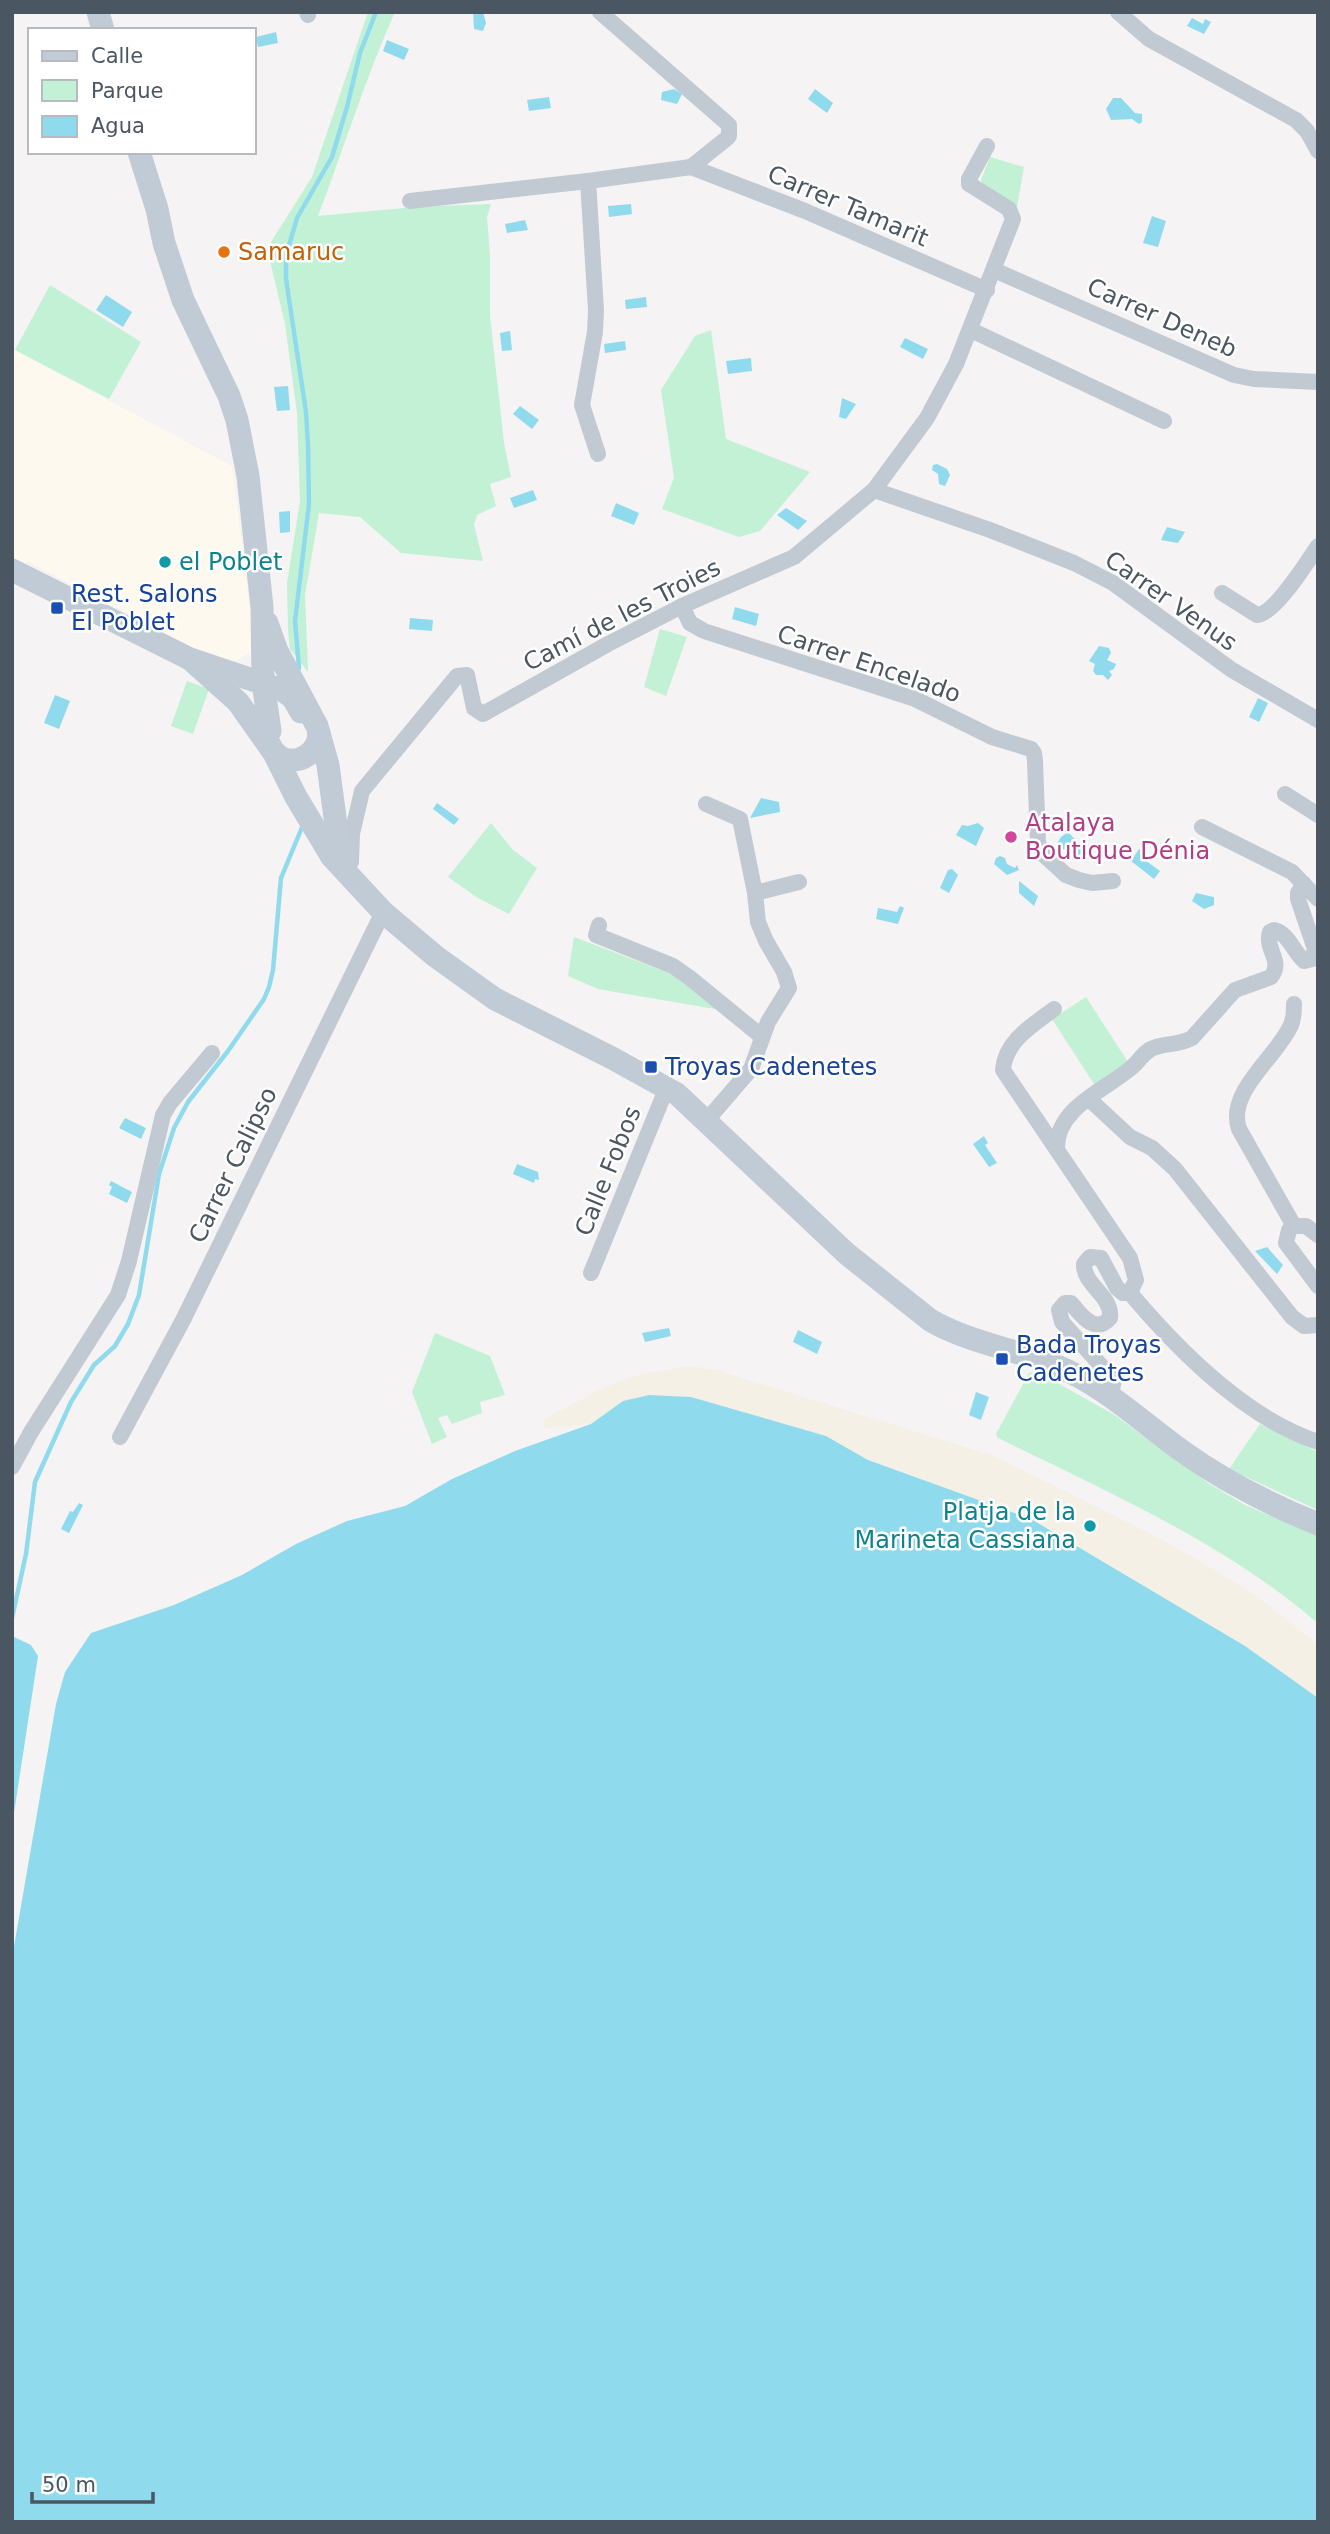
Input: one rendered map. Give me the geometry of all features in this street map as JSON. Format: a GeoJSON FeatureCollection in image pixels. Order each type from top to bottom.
{"type":"FeatureCollection","features":[{"type":"Feature","properties":{"kind":"street"},"geometry":{"type":"LineString","coordinates":[[600,12],[729,125],[729,136],[691,167]]}},
{"type":"Feature","properties":{"kind":"street"},"geometry":{"type":"LineString","coordinates":[[1118,12],[1149,39],[1296,120],[1307,131],[1318,150]]}},
{"type":"Feature","properties":{"kind":"street","name":"Camí de les Troies"},"geometry":{"type":"LineString","coordinates":[[356,885],[350,856],[362,791],[457,676],[467,675],[474,708],[483,714],[682,606],[794,557],[874,490],[928,418],[956,364],[1013,219],[1009,209],[969,184],[969,179],[987,146]]}},
{"type":"Feature","properties":{"kind":"street"},"geometry":{"type":"LineString","coordinates":[[140,154],[183,300],[229,396],[237,420],[248,476],[262,607],[263,682],[272,742],[296,797],[332,857],[356,885],[435,956],[495,999],[667,1087],[707,1120],[847,1254],[930,1320],[1076,1375],[1226,1481],[1318,1524]]}},
{"type":"Feature","properties":{"kind":"street","name":"Carrer Tamarit"},"geometry":{"type":"LineString","coordinates":[[410,201],[691,167],[804,211],[987,290]]}},
{"type":"Feature","properties":{"kind":"street"},"geometry":{"type":"LineString","coordinates":[[588,181],[596,310],[595,332],[582,405],[598,454]]}},
{"type":"Feature","properties":{"kind":"street","name":"Carrer Deneb"},"geometry":{"type":"LineString","coordinates":[[994,270],[1234,375],[1254,379],[1318,382]]}},
{"type":"Feature","properties":{"kind":"street"},"geometry":{"type":"LineString","coordinates":[[971,330],[1164,422]]}},
{"type":"Feature","properties":{"kind":"street","name":"Carrer Venus"},"geometry":{"type":"LineString","coordinates":[[874,490],[990,530],[1074,563],[1113,583],[1231,670],[1318,720]]}},
{"type":"Feature","properties":{"kind":"street"},"geometry":{"type":"LineString","coordinates":[[1222,593],[1257,615],[1262,615],[1274,605],[1318,547]]}},
{"type":"Feature","properties":{"kind":"street"},"geometry":{"type":"LineString","coordinates":[[12,570],[190,659],[282,690],[311,718],[315,749],[302,758],[285,759],[230,693],[190,659]]}},
{"type":"Feature","properties":{"kind":"street","name":"Carrer Encelado"},"geometry":{"type":"LineString","coordinates":[[682,606],[687,619],[704,631],[915,699],[992,737],[1031,749],[1035,761],[1038,843],[1044,855],[1066,875],[1079,880],[1092,883],[1114,881]]}},
{"type":"Feature","properties":{"kind":"street"},"geometry":{"type":"LineString","coordinates":[[262,607],[277,651],[311,718],[328,765],[338,840],[356,885]]}},
{"type":"Feature","properties":{"kind":"street"},"geometry":{"type":"LineString","coordinates":[[272,742],[276,717],[285,712],[311,718]]}},
{"type":"Feature","properties":{"kind":"street"},"geometry":{"type":"LineString","coordinates":[[1285,793],[1318,815]]}},
{"type":"Feature","properties":{"kind":"street"},"geometry":{"type":"LineString","coordinates":[[706,804],[740,819],[758,922],[785,972],[789,988],[761,1036],[751,1069],[707,1120]]}},
{"type":"Feature","properties":{"kind":"street"},"geometry":{"type":"LineString","coordinates":[[1202,827],[1292,872],[1318,899]]}},
{"type":"Feature","properties":{"kind":"street"},"geometry":{"type":"LineString","coordinates":[[755,894],[799,881]]}},
{"type":"Feature","properties":{"kind":"street"},"geometry":{"type":"LineString","coordinates":[[1057,1147],[1059,1129],[1072,1113],[1106,1084],[1131,1068],[1146,1052],[1155,1047],[1183,1043],[1192,1038],[1235,990],[1271,977],[1275,972],[1276,961],[1268,943],[1270,932],[1274,930],[1283,933],[1304,961],[1312,959],[1315,949],[1298,899],[1298,893],[1304,884]]}},
{"type":"Feature","properties":{"kind":"street","name":"Carrer Calipso"},"geometry":{"type":"LineString","coordinates":[[120,1437],[183,1320],[383,912]]}},
{"type":"Feature","properties":{"kind":"street"},"geometry":{"type":"LineString","coordinates":[[599,925],[596,935],[673,966],[761,1036]]}},
{"type":"Feature","properties":{"kind":"street"},"geometry":{"type":"LineString","coordinates":[[1294,1004],[1294,1016],[1289,1030],[1239,1100],[1236,1115],[1239,1129],[1294,1226]]}},
{"type":"Feature","properties":{"kind":"street"},"geometry":{"type":"LineString","coordinates":[[1054,1009],[1010,1047],[1003,1070],[1130,1258],[1136,1280],[1130,1293]]}},
{"type":"Feature","properties":{"kind":"street"},"geometry":{"type":"LineString","coordinates":[[12,1466],[118,1295],[129,1261],[163,1115],[170,1102],[212,1053]]}},
{"type":"Feature","properties":{"kind":"street","name":"Calle Fobos"},"geometry":{"type":"LineString","coordinates":[[591,1273],[667,1087]]}},
{"type":"Feature","properties":{"kind":"street"},"geometry":{"type":"LineString","coordinates":[[1089,1099],[1130,1137],[1152,1148],[1175,1169],[1292,1317],[1304,1325],[1318,1325]]}},
{"type":"Feature","properties":{"kind":"street"},"geometry":{"type":"LineString","coordinates":[[1318,1236],[1306,1226],[1294,1226],[1289,1230],[1286,1243],[1318,1286]]}},
{"type":"Feature","properties":{"kind":"street"},"geometry":{"type":"LineString","coordinates":[[1110,1398],[1114,1380],[1062,1322],[1059,1310],[1065,1303],[1071,1303],[1084,1319],[1093,1324],[1101,1325],[1110,1318],[1109,1305],[1083,1268],[1090,1257],[1101,1258],[1117,1288],[1123,1293],[1130,1293],[1165,1333],[1208,1374],[1280,1425],[1318,1442]]}},
{"type":"Feature","properties":{"kind":"shaded area","name":"el Poblet"},"geometry":{"type":"Polygon","coordinates":[[[12,349],[232,466],[254,639],[251,652],[239,660],[227,661],[208,657],[27,561],[24,566],[12,559],[12,349]]]}},
{"type":"Feature","properties":{"kind":"green space"},"geometry":{"type":"Polygon","coordinates":[[[368,12],[395,12],[364,88],[318,216],[414,207],[491,204],[487,217],[490,316],[504,443],[511,477],[490,484],[496,506],[477,515],[474,525],[483,561],[401,553],[360,517],[319,513],[305,595],[308,672],[290,649],[288,632],[287,583],[300,501],[297,413],[285,324],[271,265],[271,242],[312,177],[368,12]]]}},
{"type":"Feature","properties":{"kind":"green space"},"geometry":{"type":"Polygon","coordinates":[[[990,157],[1024,167],[1017,207],[982,184],[990,157]]]}},
{"type":"Feature","properties":{"kind":"green space"},"geometry":{"type":"Polygon","coordinates":[[[50,285],[141,342],[109,399],[15,350],[50,285]]]}},
{"type":"Feature","properties":{"kind":"green space"},"geometry":{"type":"Polygon","coordinates":[[[711,330],[726,439],[810,472],[760,531],[739,537],[662,509],[674,478],[661,390],[695,336],[711,330]]]}},
{"type":"Feature","properties":{"kind":"green space"},"geometry":{"type":"Polygon","coordinates":[[[660,629],[687,637],[666,696],[644,687],[660,629]]]}},
{"type":"Feature","properties":{"kind":"green space"},"geometry":{"type":"Polygon","coordinates":[[[187,681],[209,689],[193,734],[171,726],[187,681]]]}},
{"type":"Feature","properties":{"kind":"green space"},"geometry":{"type":"Polygon","coordinates":[[[491,823],[513,850],[537,868],[509,914],[478,898],[448,877],[491,823]]]}},
{"type":"Feature","properties":{"kind":"green space"},"geometry":{"type":"Polygon","coordinates":[[[574,937],[674,975],[721,1010],[598,989],[568,976],[574,937]]]}},
{"type":"Feature","properties":{"kind":"green space"},"geometry":{"type":"Polygon","coordinates":[[[1086,997],[1128,1062],[1094,1084],[1052,1019],[1086,997]]]}},
{"type":"Feature","properties":{"kind":"green space"},"geometry":{"type":"Polygon","coordinates":[[[435,1333],[490,1356],[505,1395],[480,1402],[482,1413],[452,1424],[447,1415],[438,1418],[447,1437],[432,1444],[412,1392],[435,1333]]]}},
{"type":"Feature","properties":{"kind":"green space"},"geometry":{"type":"Polygon","coordinates":[[[1036,1371],[1113,1414],[1211,1485],[1245,1505],[1318,1536],[1318,1617],[1315,1621],[1243,1567],[1204,1543],[1121,1498],[998,1438],[996,1434],[1029,1373],[1036,1371]]]}},
{"type":"Feature","properties":{"kind":"green space"},"geometry":{"type":"Polygon","coordinates":[[[1260,1424],[1318,1452],[1318,1510],[1229,1469],[1260,1424]]]}},
{"type":"Feature","properties":{"kind":"sand","name":"Platja de la Marineta Cassiana"},"geometry":{"type":"Polygon","coordinates":[[[690,1366],[716,1370],[994,1456],[1151,1534],[1254,1594],[1318,1645],[1318,1698],[913,1475],[868,1460],[826,1436],[691,1397],[649,1395],[623,1401],[591,1424],[545,1428],[543,1420],[620,1381],[690,1366]]]}},
{"type":"Feature","properties":{"kind":"water"},"geometry":{"type":"Polygon","coordinates":[[[473,12],[483,12],[486,23],[483,31],[474,29],[473,12]]]}},
{"type":"Feature","properties":{"kind":"water"},"geometry":{"type":"Polygon","coordinates":[[[1192,18],[1203,24],[1205,19],[1211,22],[1204,34],[1187,26],[1192,18]]]}},
{"type":"Feature","properties":{"kind":"water"},"geometry":{"type":"Polygon","coordinates":[[[276,32],[278,43],[258,47],[256,37],[276,32]]]}},
{"type":"Feature","properties":{"kind":"water"},"geometry":{"type":"Polygon","coordinates":[[[387,40],[409,49],[404,60],[383,51],[387,40]]]}},
{"type":"Feature","properties":{"kind":"water"},"geometry":{"type":"Polygon","coordinates":[[[674,89],[682,94],[677,104],[661,100],[662,92],[674,89]]]}},
{"type":"Feature","properties":{"kind":"water"},"geometry":{"type":"Polygon","coordinates":[[[815,89],[833,103],[827,113],[808,99],[815,89]]]}},
{"type":"Feature","properties":{"kind":"water"},"geometry":{"type":"Polygon","coordinates":[[[549,97],[551,108],[529,111],[527,100],[549,97]]]}},
{"type":"Feature","properties":{"kind":"water"},"geometry":{"type":"Polygon","coordinates":[[[1113,98],[1121,98],[1135,113],[1142,114],[1142,122],[1139,124],[1132,119],[1111,120],[1106,109],[1113,98]]]}},
{"type":"Feature","properties":{"kind":"water"},"geometry":{"type":"Polygon","coordinates":[[[631,204],[632,214],[609,217],[608,206],[631,204]]]}},
{"type":"Feature","properties":{"kind":"water"},"geometry":{"type":"Polygon","coordinates":[[[1152,216],[1166,221],[1158,247],[1143,243],[1152,216]]]}},
{"type":"Feature","properties":{"kind":"water"},"geometry":{"type":"Polygon","coordinates":[[[525,220],[528,230],[507,233],[505,224],[525,220]]]}},
{"type":"Feature","properties":{"kind":"water"},"geometry":{"type":"Polygon","coordinates":[[[106,295],[132,312],[123,327],[96,310],[106,295]]]}},
{"type":"Feature","properties":{"kind":"water"},"geometry":{"type":"Polygon","coordinates":[[[646,297],[647,307],[626,309],[625,300],[646,297]]]}},
{"type":"Feature","properties":{"kind":"water"},"geometry":{"type":"Polygon","coordinates":[[[510,331],[512,350],[502,351],[500,333],[510,331]]]}},
{"type":"Feature","properties":{"kind":"water"},"geometry":{"type":"Polygon","coordinates":[[[905,338],[928,349],[923,359],[900,347],[905,338]]]}},
{"type":"Feature","properties":{"kind":"water"},"geometry":{"type":"Polygon","coordinates":[[[625,341],[626,350],[605,353],[604,344],[625,341]]]}},
{"type":"Feature","properties":{"kind":"water"},"geometry":{"type":"Polygon","coordinates":[[[751,358],[752,371],[728,374],[726,361],[751,358]]]}},
{"type":"Feature","properties":{"kind":"water"},"geometry":{"type":"Polygon","coordinates":[[[288,386],[290,410],[277,411],[274,387],[288,386]]]}},
{"type":"Feature","properties":{"kind":"water"},"geometry":{"type":"Polygon","coordinates":[[[842,398],[856,404],[846,419],[839,417],[842,398]]]}},
{"type":"Feature","properties":{"kind":"water"},"geometry":{"type":"Polygon","coordinates":[[[520,406],[539,420],[532,429],[513,414],[520,406]]]}},
{"type":"Feature","properties":{"kind":"water"},"geometry":{"type":"Polygon","coordinates":[[[933,465],[947,469],[950,475],[945,486],[939,484],[938,474],[932,470],[933,465]]]}},
{"type":"Feature","properties":{"kind":"water"},"geometry":{"type":"Polygon","coordinates":[[[533,490],[537,500],[514,508],[510,498],[533,490]]]}},
{"type":"Feature","properties":{"kind":"water"},"geometry":{"type":"Polygon","coordinates":[[[616,503],[639,513],[634,525],[611,516],[616,503]]]}},
{"type":"Feature","properties":{"kind":"water"},"geometry":{"type":"Polygon","coordinates":[[[786,508],[807,521],[798,530],[777,515],[786,508]]]}},
{"type":"Feature","properties":{"kind":"water"},"geometry":{"type":"Polygon","coordinates":[[[290,511],[290,532],[280,533],[279,512],[290,511]]]}},
{"type":"Feature","properties":{"kind":"water"},"geometry":{"type":"Polygon","coordinates":[[[1167,527],[1185,532],[1178,543],[1161,540],[1167,527]]]}},
{"type":"Feature","properties":{"kind":"water"},"geometry":{"type":"Polygon","coordinates":[[[735,607],[759,614],[756,626],[732,619],[735,607]]]}},
{"type":"Feature","properties":{"kind":"water"},"geometry":{"type":"Polygon","coordinates":[[[410,618],[433,620],[432,631],[409,629],[410,618]]]}},
{"type":"Feature","properties":{"kind":"water"},"geometry":{"type":"Polygon","coordinates":[[[1099,646],[1109,648],[1111,653],[1107,660],[1116,664],[1114,669],[1109,671],[1112,675],[1108,680],[1103,675],[1096,675],[1093,671],[1095,664],[1089,661],[1099,646]]]}},
{"type":"Feature","properties":{"kind":"water"},"geometry":{"type":"Polygon","coordinates":[[[55,695],[70,701],[59,729],[44,723],[55,695]]]}},
{"type":"Feature","properties":{"kind":"water"},"geometry":{"type":"Polygon","coordinates":[[[1258,698],[1268,703],[1259,722],[1249,717],[1258,698]]]}},
{"type":"Feature","properties":{"kind":"water"},"geometry":{"type":"Polygon","coordinates":[[[761,798],[779,802],[780,812],[750,818],[761,798]]]}},
{"type":"Feature","properties":{"kind":"water"},"geometry":{"type":"Polygon","coordinates":[[[437,803],[459,819],[454,825],[433,809],[437,803]]]}},
{"type":"Feature","properties":{"kind":"water"},"geometry":{"type":"Polygon","coordinates":[[[978,823],[984,828],[976,846],[956,835],[962,825],[978,823]]]}},
{"type":"Feature","properties":{"kind":"water"},"geometry":{"type":"Polygon","coordinates":[[[1068,832],[1088,853],[1086,862],[1056,845],[1068,832]]]}},
{"type":"Feature","properties":{"kind":"water"},"geometry":{"type":"Polygon","coordinates":[[[1139,849],[1145,853],[1142,858],[1160,871],[1154,879],[1131,861],[1139,849]]]}},
{"type":"Feature","properties":{"kind":"water"},"geometry":{"type":"Polygon","coordinates":[[[1000,856],[1005,858],[1007,864],[1015,868],[1017,865],[1019,870],[1007,875],[994,864],[1000,856]]]}},
{"type":"Feature","properties":{"kind":"water"},"geometry":{"type":"Polygon","coordinates":[[[952,869],[958,875],[949,893],[940,888],[948,870],[952,869]]]}},
{"type":"Feature","properties":{"kind":"water"},"geometry":{"type":"Polygon","coordinates":[[[1019,881],[1038,896],[1034,906],[1019,893],[1019,881]]]}},
{"type":"Feature","properties":{"kind":"water"},"geometry":{"type":"Polygon","coordinates":[[[1196,893],[1214,897],[1214,905],[1204,909],[1192,901],[1196,893]]]}},
{"type":"Feature","properties":{"kind":"water"},"geometry":{"type":"Polygon","coordinates":[[[900,906],[904,908],[898,924],[876,919],[878,908],[897,912],[900,906]]]}},
{"type":"Feature","properties":{"kind":"water"},"geometry":{"type":"Polygon","coordinates":[[[125,1118],[146,1128],[141,1139],[119,1128],[125,1118]]]}},
{"type":"Feature","properties":{"kind":"water"},"geometry":{"type":"Polygon","coordinates":[[[984,1136],[988,1143],[985,1145],[997,1163],[989,1167],[973,1144],[984,1136]]]}},
{"type":"Feature","properties":{"kind":"water"},"geometry":{"type":"Polygon","coordinates":[[[517,1164],[538,1172],[539,1180],[535,1179],[534,1183],[513,1174],[517,1164]]]}},
{"type":"Feature","properties":{"kind":"water"},"geometry":{"type":"Polygon","coordinates":[[[111,1181],[132,1192],[127,1203],[109,1194],[111,1181]]]}},
{"type":"Feature","properties":{"kind":"water"},"geometry":{"type":"Polygon","coordinates":[[[1267,1247],[1283,1265],[1277,1274],[1255,1251],[1267,1247]]]}},
{"type":"Feature","properties":{"kind":"water"},"geometry":{"type":"Polygon","coordinates":[[[669,1328],[671,1336],[645,1342],[642,1333],[669,1328]]]}},
{"type":"Feature","properties":{"kind":"water"},"geometry":{"type":"Polygon","coordinates":[[[798,1330],[822,1342],[817,1354],[793,1342],[798,1330]]]}},
{"type":"Feature","properties":{"kind":"water"},"geometry":{"type":"Polygon","coordinates":[[[976,1392],[989,1397],[981,1420],[969,1415],[976,1392]]]}},
{"type":"Feature","properties":{"kind":"water"},"geometry":{"type":"Polygon","coordinates":[[[649,1395],[691,1397],[826,1436],[868,1460],[1031,1519],[1245,1646],[1318,1698],[1318,2522],[12,2522],[12,1958],[56,1704],[65,1672],[91,1633],[174,1605],[242,1575],[296,1544],[347,1521],[405,1506],[452,1479],[515,1451],[591,1424],[623,1401],[649,1395]]]}},
{"type":"Feature","properties":{"kind":"water"},"geometry":{"type":"Polygon","coordinates":[[[79,1503],[83,1505],[69,1533],[61,1529],[70,1511],[73,1512],[79,1503]]]}},
{"type":"Feature","properties":{"kind":"water"},"geometry":{"type":"Polygon","coordinates":[[[12,1636],[31,1645],[38,1656],[12,1826],[12,1636]]]}},
{"type":"Feature","properties":{"kind":"waterway"},"geometry":{"type":"LineString","coordinates":[[299,668],[295,621],[309,504],[308,444],[306,412],[286,279],[286,256],[297,218],[332,157],[360,53],[376,12]]}},
{"type":"Feature","properties":{"kind":"waterway"},"geometry":{"type":"LineString","coordinates":[[12,1618],[26,1554],[35,1482],[71,1402],[94,1365],[115,1346],[128,1324],[139,1295],[159,1174],[174,1128],[188,1102],[228,1051],[264,999],[269,987],[273,970],[281,878],[303,825]]}},
{"type":"Feature","properties":{"kind":"place","name":"Samaruc"},"geometry":{"type":"Point","coordinates":[224,252]}},
{"type":"Feature","properties":{"kind":"place","name":"el Poblet"},"geometry":{"type":"Point","coordinates":[165,562]}},
{"type":"Feature","properties":{"kind":"place","name":"Rest. Salons El Poblet"},"geometry":{"type":"Point","coordinates":[57,608]}},
{"type":"Feature","properties":{"kind":"place","name":"Atalaya Boutique Dénia"},"geometry":{"type":"Point","coordinates":[1011,837]}},
{"type":"Feature","properties":{"kind":"place","name":"Troyas Cadenetes"},"geometry":{"type":"Point","coordinates":[651,1067]}},
{"type":"Feature","properties":{"kind":"place","name":"Bada Troyas Cadenetes"},"geometry":{"type":"Point","coordinates":[1002,1359]}},
{"type":"Feature","properties":{"kind":"place","name":"Platja de la Marineta Cassiana"},"geometry":{"type":"Point","coordinates":[1090,1526]}}]}
